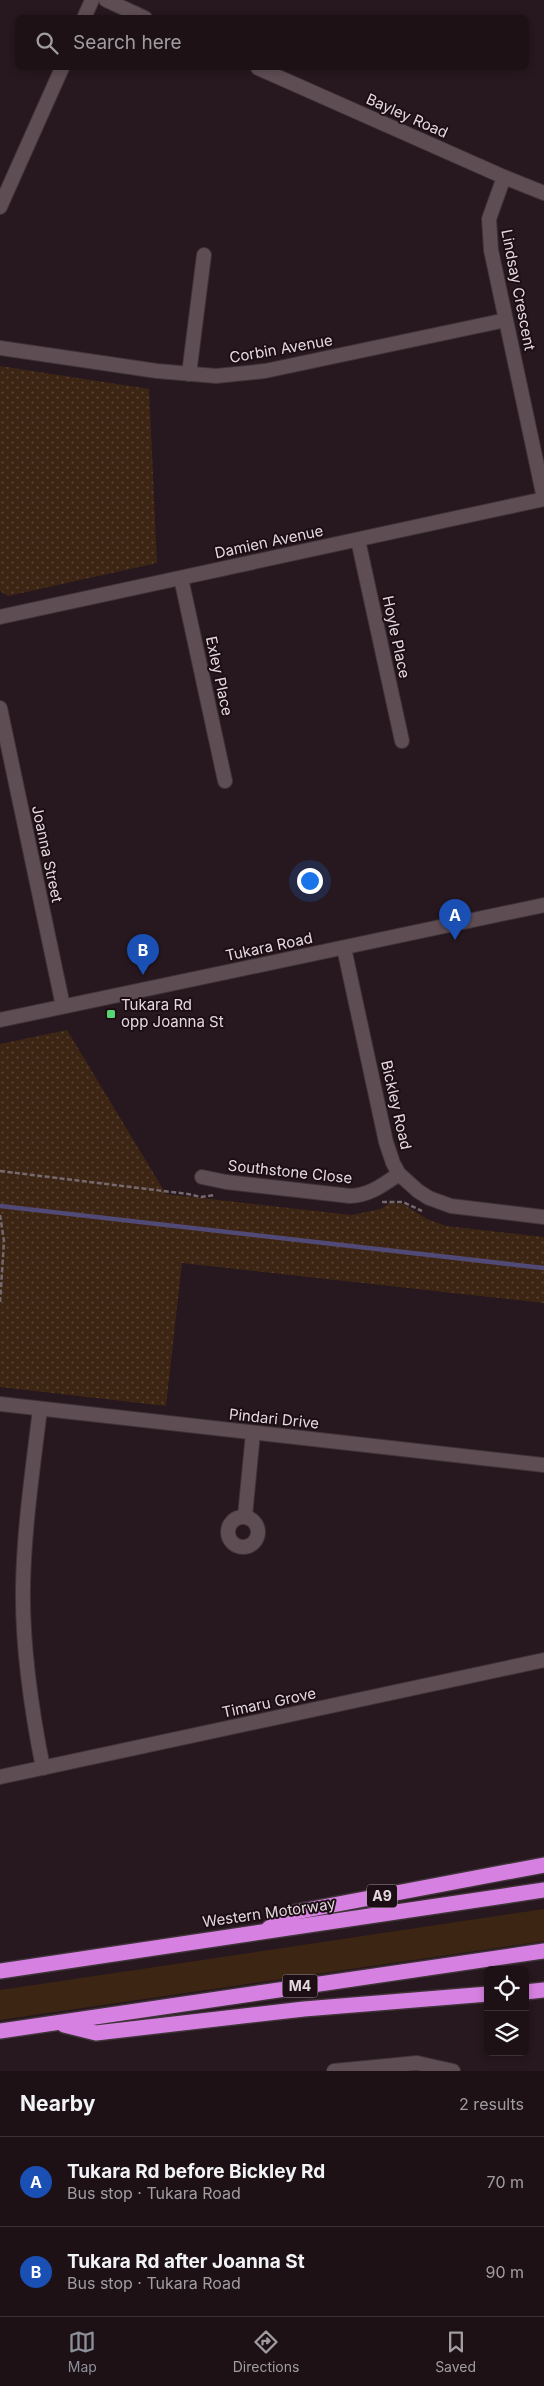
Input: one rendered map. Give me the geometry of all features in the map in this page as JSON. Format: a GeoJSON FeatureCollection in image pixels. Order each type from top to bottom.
{"type":"FeatureCollection","features":[{"type":"Feature","properties":{"kind":"highway","name":"A9"},"geometry":{"type":"LineString","coordinates":[[263,1932],[296,1912],[544,1865]]}},
{"type":"Feature","properties":{"kind":"highway","name":"Western Motorway"},"geometry":{"type":"LineString","coordinates":[[0,1971],[544,1890]]}},
{"type":"Feature","properties":{"kind":"highway","name":"M4"},"geometry":{"type":"LineString","coordinates":[[0,2031],[544,1951]]}},
{"type":"Feature","properties":{"kind":"highway"},"geometry":{"type":"LineString","coordinates":[[529,1992],[544,1990]]}},
{"type":"Feature","properties":{"kind":"highway","name":"M4"},"geometry":{"type":"LineString","coordinates":[[56,2023],[96,2033],[304,2009],[484,1994]]}},
{"type":"Feature","properties":{"kind":"street"},"geometry":{"type":"LineString","coordinates":[[85,15],[92,0]]}},
{"type":"Feature","properties":{"kind":"street"},"geometry":{"type":"LineString","coordinates":[[106,0],[138,15]]}},
{"type":"Feature","properties":{"kind":"street"},"geometry":{"type":"LineString","coordinates":[[0,207],[61,70]]}},
{"type":"Feature","properties":{"kind":"street","name":"Bayley Road"},"geometry":{"type":"LineString","coordinates":[[263,70],[544,193]]}},
{"type":"Feature","properties":{"kind":"street","name":"Lindsay Crescent"},"geometry":{"type":"LineString","coordinates":[[504,177],[491,212],[489,225],[491,250],[544,499]]}},
{"type":"Feature","properties":{"kind":"street"},"geometry":{"type":"LineString","coordinates":[[189,374],[204,255]]}},
{"type":"Feature","properties":{"kind":"street","name":"Corbin Avenue"},"geometry":{"type":"LineString","coordinates":[[0,348],[189,374],[224,376],[265,371],[506,320]]}},
{"type":"Feature","properties":{"kind":"street","name":"Damien Avenue"},"geometry":{"type":"LineString","coordinates":[[0,617],[544,499]]}},
{"type":"Feature","properties":{"kind":"street","name":"Hoyle Place"},"geometry":{"type":"LineString","coordinates":[[358,540],[402,740]]}},
{"type":"Feature","properties":{"kind":"street","name":"Exley Place"},"geometry":{"type":"LineString","coordinates":[[181,578],[225,781]]}},
{"type":"Feature","properties":{"kind":"street","name":"Joanna Street"},"geometry":{"type":"LineString","coordinates":[[0,708],[63,1006]]}},
{"type":"Feature","properties":{"kind":"street","name":"Tukara Road"},"geometry":{"type":"LineString","coordinates":[[0,1020],[544,905]]}},
{"type":"Feature","properties":{"kind":"street","name":"Bickley Road"},"geometry":{"type":"LineString","coordinates":[[344,948],[386,1142],[399,1174],[418,1191],[440,1203],[451,1206],[544,1217]]}},
{"type":"Feature","properties":{"kind":"street","name":"Southstone Close"},"geometry":{"type":"LineString","coordinates":[[202,1176],[226,1182],[350,1196],[375,1190],[399,1174]]}},
{"type":"Feature","properties":{"kind":"street","name":"Pindari Drive"},"geometry":{"type":"LineString","coordinates":[[0,1404],[544,1465]]}},
{"type":"Feature","properties":{"kind":"street"},"geometry":{"type":"LineString","coordinates":[[40,1409],[26,1531],[23,1606],[30,1699],[43,1768]]}},
{"type":"Feature","properties":{"kind":"street"},"geometry":{"type":"LineString","coordinates":[[245,1516],[253,1433]]}},
{"type":"Feature","properties":{"kind":"street","name":"Timaru Grove"},"geometry":{"type":"LineString","coordinates":[[0,1777],[544,1660]]}},
{"type":"Feature","properties":{"kind":"street"},"geometry":{"type":"LineString","coordinates":[[334,2071],[416,2063],[453,2071]]}},
{"type":"Feature","properties":{"kind":"path"},"geometry":{"type":"LineString","coordinates":[[0,1171],[163,1192]]}},
{"type":"Feature","properties":{"kind":"path"},"geometry":{"type":"LineString","coordinates":[[0,1215],[4,1241],[0,1303]]}},
{"type":"Feature","properties":{"kind":"shaded area"},"geometry":{"type":"Polygon","coordinates":[[[0,366],[149,389],[157,563],[8,596],[0,591],[0,366]]]}},
{"type":"Feature","properties":{"kind":"shaded area"},"geometry":{"type":"Polygon","coordinates":[[[67,1030],[166,1194],[351,1215],[381,1209],[389,1203],[403,1204],[427,1219],[446,1226],[544,1237],[544,1303],[182,1263],[166,1406],[0,1387],[0,1044],[67,1030]]]}},
{"type":"Feature","properties":{"kind":"shaded area"},"geometry":{"type":"Polygon","coordinates":[[[544,1909],[544,1941],[0,2020],[0,1990],[544,1909]]]}},
{"type":"Feature","properties":{"kind":"waterway"},"geometry":{"type":"LineString","coordinates":[[0,1206],[544,1268]]}},
{"type":"Feature","properties":{"kind":"place","name":"Tukara Rd before Bickley Rd"},"geometry":{"type":"Point","coordinates":[455,940]}},
{"type":"Feature","properties":{"kind":"place","name":"Tukara Rd after Joanna St"},"geometry":{"type":"Point","coordinates":[143,975]}},
{"type":"Feature","properties":{"kind":"place","name":"Tukara Rd opp Joanna St"},"geometry":{"type":"Point","coordinates":[111,1014]}}]}
